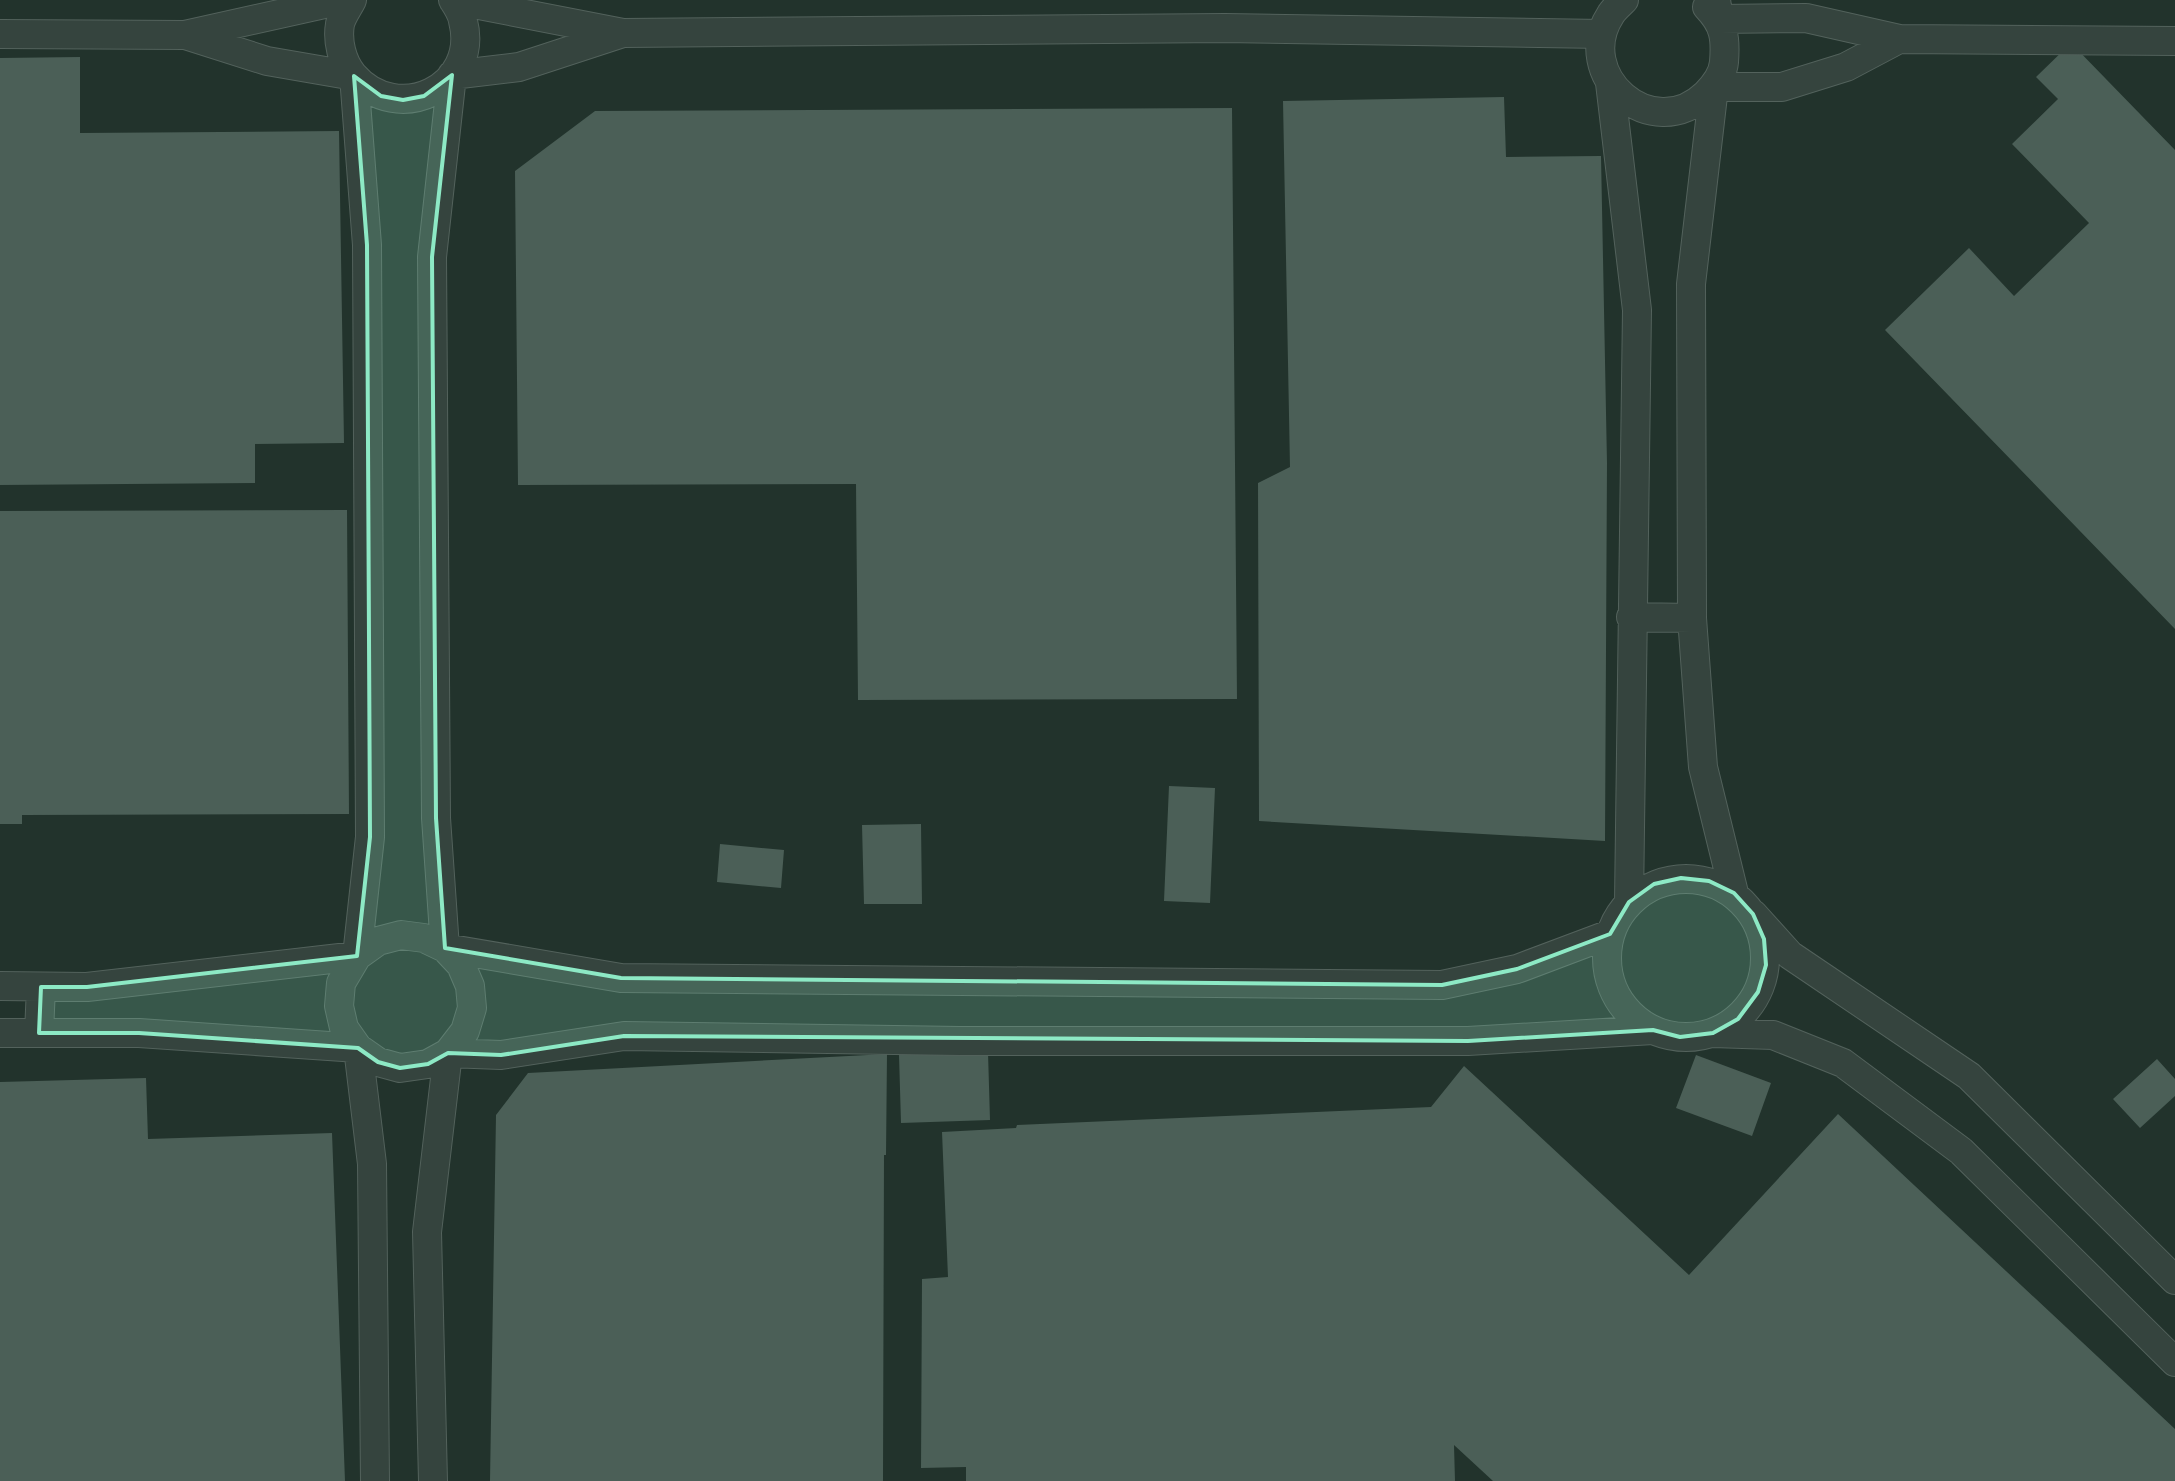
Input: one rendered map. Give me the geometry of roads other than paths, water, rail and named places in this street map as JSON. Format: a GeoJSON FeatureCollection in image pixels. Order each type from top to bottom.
{"type":"FeatureCollection","features":[{"type":"Feature","properties":{"kind":"street"},"geometry":{"type":"LineString","coordinates":[[0,34],[185,35],[342,0]]}},
{"type":"Feature","properties":{"kind":"street"},"geometry":{"type":"LineString","coordinates":[[352,0],[340,24],[340,46],[347,67],[361,84],[381,96],[403,100],[424,96],[436,90],[452,75],[461,61],[465,40],[463,20],[453,0]]}},
{"type":"Feature","properties":{"kind":"street"},"geometry":{"type":"LineString","coordinates":[[453,0],[623,33],[1225,28],[1602,34]]}},
{"type":"Feature","properties":{"kind":"street"},"geometry":{"type":"LineString","coordinates":[[1624,0],[1611,14],[1602,34],[1602,62],[1610,83],[1637,310],[1628,902]]}},
{"type":"Feature","properties":{"kind":"street"},"geometry":{"type":"LineString","coordinates":[[1734,894],[1703,767],[1692,618],[1691,284],[1714,87],[1724,67],[1726,40],[1712,6],[1806,18],[1899,39],[2175,41]]}},
{"type":"Feature","properties":{"kind":"street"},"geometry":{"type":"LineString","coordinates":[[452,75],[519,67],[623,33]]}},
{"type":"Feature","properties":{"kind":"street"},"geometry":{"type":"LineString","coordinates":[[185,35],[267,61],[354,76]]}},
{"type":"Feature","properties":{"kind":"street"},"geometry":{"type":"LineString","coordinates":[[1610,83],[1625,99],[1641,108],[1662,112],[1677,111],[1697,102],[1714,87],[1782,87],[1846,67],[1899,39]]}},
{"type":"Feature","properties":{"kind":"street"},"geometry":{"type":"LineString","coordinates":[[452,75],[432,258],[436,818],[445,948],[461,965],[470,986],[472,1008],[466,1031],[448,1053],[428,1064],[400,1068],[378,1062],[358,1048],[344,1028],[339,1006],[341,983],[357,956],[378,941],[401,935],[424,938],[445,948],[621,978],[1442,985],[1517,969],[1610,934]]}},
{"type":"Feature","properties":{"kind":"street"},"geometry":{"type":"LineString","coordinates":[[354,76],[367,245],[370,827],[357,956]]}},
{"type":"Feature","properties":{"kind":"street"},"geometry":{"type":"LineString","coordinates":[[1631,617],[1692,618]]}},
{"type":"Feature","properties":{"kind":"street"},"geometry":{"type":"LineString","coordinates":[[1653,1030],[1630,1013],[1613,989],[1607,962],[1610,934],[1628,902],[1654,884],[1681,878],[1709,881],[1734,894],[1790,955],[1969,1076],[2175,1280]]}},
{"type":"Feature","properties":{"kind":"street"},"geometry":{"type":"LineString","coordinates":[[1713,1033],[1738,1019],[1758,992],[1766,965],[1764,939],[1753,914]]}},
{"type":"Feature","properties":{"kind":"street"},"geometry":{"type":"LineString","coordinates":[[0,986],[87,987],[357,956]]}},
{"type":"Feature","properties":{"kind":"street"},"geometry":{"type":"LineString","coordinates":[[39,1033],[41,987]]}},
{"type":"Feature","properties":{"kind":"street"},"geometry":{"type":"LineString","coordinates":[[448,1053],[501,1055],[624,1036],[960,1041],[1468,1041],[1653,1030],[1680,1037],[1713,1033],[1773,1035],[1843,1063],[1961,1151],[2175,1362]]}},
{"type":"Feature","properties":{"kind":"street"},"geometry":{"type":"LineString","coordinates":[[0,1033],[139,1033],[358,1048]]}},
{"type":"Feature","properties":{"kind":"street"},"geometry":{"type":"LineString","coordinates":[[358,1048],[372,1164],[375,1481]]}},
{"type":"Feature","properties":{"kind":"street"},"geometry":{"type":"LineString","coordinates":[[432,1481],[427,1232],[448,1053]]}}]}
